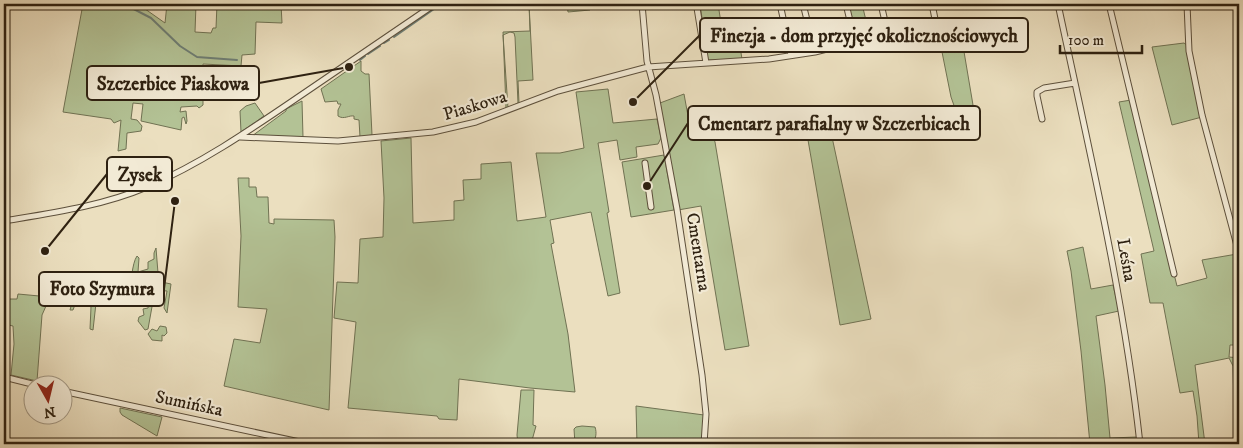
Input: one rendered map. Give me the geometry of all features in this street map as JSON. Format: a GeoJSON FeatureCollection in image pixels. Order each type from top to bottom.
{"type":"FeatureCollection","features":[{"type":"Feature","properties":{"kind":"street"},"geometry":{"type":"LineString","coordinates":[[4,221],[96,204],[146,187],[199,162],[240,137],[435,4]]}},
{"type":"Feature","properties":{"kind":"street"},"geometry":{"type":"LineString","coordinates":[[642,4],[648,67]]}},
{"type":"Feature","properties":{"kind":"street"},"geometry":{"type":"LineString","coordinates":[[780,4],[791,56]]}},
{"type":"Feature","properties":{"kind":"street"},"geometry":{"type":"LineString","coordinates":[[803,4],[814,52]]}},
{"type":"Feature","properties":{"kind":"street"},"geometry":{"type":"LineString","coordinates":[[846,4],[855,42]]}},
{"type":"Feature","properties":{"kind":"street"},"geometry":{"type":"LineString","coordinates":[[881,4],[889,39]]}},
{"type":"Feature","properties":{"kind":"street","name":"Piaskowa"},"geometry":{"type":"LineString","coordinates":[[240,137],[330,141],[433,132],[476,122],[558,91],[648,67],[761,60],[814,52],[855,42],[909,37],[929,30],[935,19],[932,4]]}},
{"type":"Feature","properties":{"kind":"street","name":"Leśna"},"geometry":{"type":"LineString","coordinates":[[1058,4],[1106,229],[1140,444]]}},
{"type":"Feature","properties":{"kind":"street"},"geometry":{"type":"LineString","coordinates":[[1109,4],[1174,274]]}},
{"type":"Feature","properties":{"kind":"street"},"geometry":{"type":"LineString","coordinates":[[1187,4],[1189,51],[1202,115],[1239,253]]}},
{"type":"Feature","properties":{"kind":"street"},"geometry":{"type":"LineString","coordinates":[[697,8],[706,63]]}},
{"type":"Feature","properties":{"kind":"street","name":"Cmentarna"},"geometry":{"type":"LineString","coordinates":[[648,67],[657,102],[696,331],[706,408],[704,444]]}},
{"type":"Feature","properties":{"kind":"street"},"geometry":{"type":"LineString","coordinates":[[1042,119],[1036,96],[1037,92],[1044,88],[1075,83]]}},
{"type":"Feature","properties":{"kind":"street"},"geometry":{"type":"LineString","coordinates":[[645,163],[651,207]]}},
{"type":"Feature","properties":{"kind":"street"},"geometry":{"type":"LineString","coordinates":[[4,377],[22,382]]}},
{"type":"Feature","properties":{"kind":"street","name":"Sumińska"},"geometry":{"type":"LineString","coordinates":[[72,393],[309,444]]}},
{"type":"Feature","properties":{"kind":"green space"},"geometry":{"type":"Polygon","coordinates":[[[83,4],[138,4],[165,23],[167,4],[196,4],[195,32],[211,33],[213,28],[216,28],[217,4],[281,4],[282,23],[256,22],[255,54],[242,55],[241,66],[203,64],[203,105],[199,108],[197,106],[181,107],[180,112],[186,111],[187,121],[186,124],[184,117],[182,118],[181,130],[141,121],[143,104],[133,103],[131,119],[137,120],[142,126],[141,131],[127,133],[126,149],[118,151],[121,120],[114,123],[111,119],[63,112],[83,4]]]}},
{"type":"Feature","properties":{"kind":"green space"},"geometry":{"type":"Polygon","coordinates":[[[529,4],[533,80],[518,81],[519,103],[529,101],[504,111],[503,109],[506,108],[503,39],[508,108],[518,103],[515,37],[514,33],[510,32],[503,35],[503,32],[530,31],[529,4]]]}},
{"type":"Feature","properties":{"kind":"green space"},"geometry":{"type":"Polygon","coordinates":[[[567,4],[590,4],[590,10],[568,12],[567,4]]]}},
{"type":"Feature","properties":{"kind":"green space"},"geometry":{"type":"Polygon","coordinates":[[[700,4],[718,4],[722,29],[737,28],[742,59],[708,60],[700,4]]]}},
{"type":"Feature","properties":{"kind":"green space"},"geometry":{"type":"Polygon","coordinates":[[[847,4],[862,4],[870,37],[856,38],[847,4]]]}},
{"type":"Feature","properties":{"kind":"green space"},"geometry":{"type":"Polygon","coordinates":[[[960,28],[973,105],[957,114],[951,97],[938,32],[960,28]]]}},
{"type":"Feature","properties":{"kind":"green space"},"geometry":{"type":"Polygon","coordinates":[[[1184,43],[1188,46],[1202,117],[1172,125],[1152,47],[1184,43]]]}},
{"type":"Feature","properties":{"kind":"green space"},"geometry":{"type":"Polygon","coordinates":[[[361,61],[361,71],[369,74],[372,135],[360,137],[359,120],[354,119],[354,116],[342,118],[338,116],[341,104],[338,104],[337,101],[325,102],[321,89],[361,61]]]}},
{"type":"Feature","properties":{"kind":"green space"},"geometry":{"type":"Polygon","coordinates":[[[608,89],[613,123],[657,119],[661,138],[658,144],[636,147],[637,157],[620,160],[617,140],[598,143],[620,293],[608,296],[591,212],[550,220],[554,243],[551,244],[568,334],[575,392],[459,379],[457,420],[439,419],[437,416],[348,408],[356,322],[334,318],[337,282],[358,283],[360,239],[383,237],[384,198],[381,141],[411,138],[413,223],[454,220],[454,201],[464,200],[463,180],[481,179],[481,164],[511,162],[517,221],[546,217],[536,153],[560,153],[584,148],[576,92],[608,89]]]}},
{"type":"Feature","properties":{"kind":"green space"},"geometry":{"type":"Polygon","coordinates":[[[684,94],[692,138],[712,135],[715,142],[749,346],[725,350],[701,206],[678,210],[660,103],[684,94]]]}},
{"type":"Feature","properties":{"kind":"green space"},"geometry":{"type":"Polygon","coordinates":[[[1131,100],[1177,286],[1207,278],[1202,260],[1237,254],[1239,264],[1239,345],[1230,345],[1229,357],[1239,358],[1239,405],[1234,405],[1233,366],[1229,358],[1195,365],[1205,444],[1199,444],[1193,391],[1180,393],[1163,303],[1150,303],[1141,254],[1154,251],[1119,102],[1131,100]]]}},
{"type":"Feature","properties":{"kind":"green space"},"geometry":{"type":"Polygon","coordinates":[[[302,101],[303,137],[252,136],[286,111],[286,109],[302,101]]]}},
{"type":"Feature","properties":{"kind":"green space"},"geometry":{"type":"Polygon","coordinates":[[[255,103],[264,116],[241,132],[240,111],[246,106],[255,103]]]}},
{"type":"Feature","properties":{"kind":"green space"},"geometry":{"type":"Polygon","coordinates":[[[832,137],[871,319],[840,325],[808,140],[832,137]]]}},
{"type":"Feature","properties":{"kind":"green space"},"geometry":{"type":"Polygon","coordinates":[[[664,155],[674,210],[631,217],[622,162],[664,155]]]}},
{"type":"Feature","properties":{"kind":"green space"},"geometry":{"type":"Polygon","coordinates":[[[238,178],[249,178],[249,187],[256,187],[257,197],[268,197],[269,223],[274,224],[274,219],[334,220],[329,410],[224,386],[234,339],[260,343],[267,309],[238,307],[241,236],[238,178]]]}},
{"type":"Feature","properties":{"kind":"green space"},"geometry":{"type":"Polygon","coordinates":[[[1083,247],[1091,289],[1113,285],[1119,311],[1096,316],[1110,438],[1137,437],[1138,444],[1090,444],[1081,351],[1067,251],[1083,247]]]}},
{"type":"Feature","properties":{"kind":"green space"},"geometry":{"type":"Polygon","coordinates":[[[156,248],[158,273],[163,278],[157,281],[171,284],[167,313],[164,308],[167,291],[155,290],[148,329],[145,330],[138,321],[139,317],[144,315],[143,309],[148,308],[150,299],[139,288],[136,288],[137,291],[132,294],[132,275],[137,256],[139,258],[138,272],[148,269],[148,262],[154,259],[156,248]]]}},
{"type":"Feature","properties":{"kind":"green space"},"geometry":{"type":"Polygon","coordinates":[[[18,294],[50,297],[42,315],[37,376],[22,376],[22,378],[11,375],[14,344],[13,326],[4,324],[4,299],[17,299],[18,294]]]}},
{"type":"Feature","properties":{"kind":"green space"},"geometry":{"type":"Polygon","coordinates":[[[97,297],[98,300],[93,330],[90,329],[91,307],[76,302],[73,310],[70,310],[73,299],[90,300],[97,297]]]}},
{"type":"Feature","properties":{"kind":"green space"},"geometry":{"type":"Polygon","coordinates":[[[160,326],[166,327],[167,333],[164,336],[162,335],[162,341],[152,340],[148,334],[152,329],[157,331],[160,326]]]}},
{"type":"Feature","properties":{"kind":"green space"},"geometry":{"type":"Polygon","coordinates":[[[521,390],[534,390],[533,425],[536,426],[531,444],[518,444],[521,390]]]}},
{"type":"Feature","properties":{"kind":"green space"},"geometry":{"type":"Polygon","coordinates":[[[636,406],[704,415],[702,444],[637,444],[636,406]]]}},
{"type":"Feature","properties":{"kind":"green space"},"geometry":{"type":"Polygon","coordinates":[[[120,408],[162,417],[157,436],[122,415],[120,408]]]}},
{"type":"Feature","properties":{"kind":"green space"},"geometry":{"type":"Polygon","coordinates":[[[582,426],[595,427],[596,436],[592,444],[575,444],[574,429],[582,426]]]}},
{"type":"Feature","properties":{"kind":"waterway"},"geometry":{"type":"LineString","coordinates":[[124,4],[151,18],[180,46],[197,57],[237,60]]}},
{"type":"Feature","properties":{"kind":"waterway"},"geometry":{"type":"LineString","coordinates":[[436,8],[442,4]]}},
{"type":"Feature","properties":{"kind":"waterway"},"geometry":{"type":"LineString","coordinates":[[394,37],[434,9]]}},
{"type":"Feature","properties":{"kind":"waterway"},"geometry":{"type":"LineString","coordinates":[[384,43],[389,40]]}},
{"type":"Feature","properties":{"kind":"waterway"},"geometry":{"type":"LineString","coordinates":[[368,54],[380,46]]}},
{"type":"Feature","properties":{"kind":"waterway"},"geometry":{"type":"LineString","coordinates":[[360,60],[365,56]]}},
{"type":"Feature","properties":{"kind":"place","name":"Szczerbice Piaskowa"},"geometry":{"type":"Point","coordinates":[349,67]}},
{"type":"Feature","properties":{"kind":"place","name":"Finezja - dom przyjęć okolicznościowych"},"geometry":{"type":"Point","coordinates":[633,102]}},
{"type":"Feature","properties":{"kind":"place","name":"Cmentarz parafialny w Szczerbicach"},"geometry":{"type":"Point","coordinates":[647,186]}},
{"type":"Feature","properties":{"kind":"place","name":"Foto Szymura"},"geometry":{"type":"Point","coordinates":[175,201]}},
{"type":"Feature","properties":{"kind":"place","name":"Zysek"},"geometry":{"type":"Point","coordinates":[45,251]}}]}
